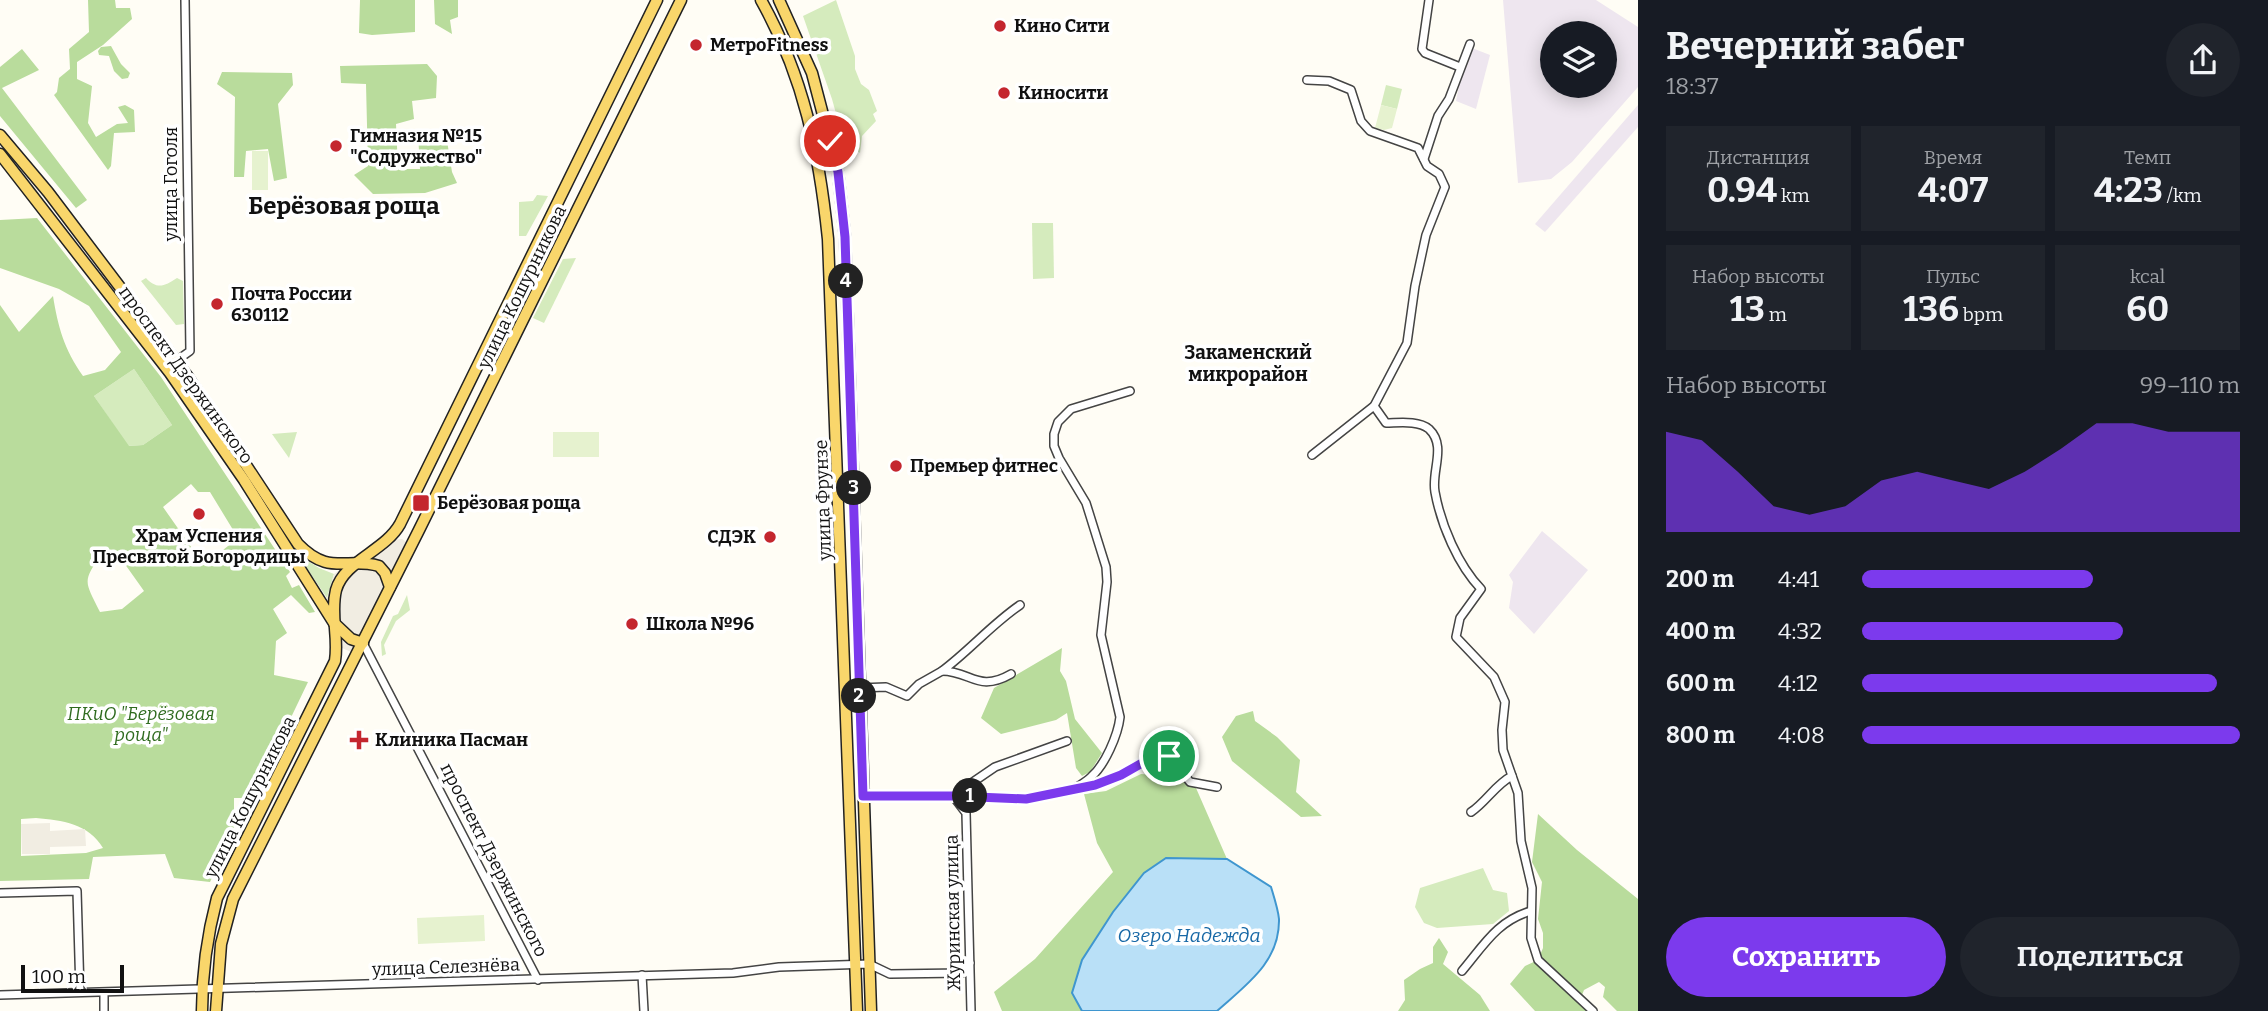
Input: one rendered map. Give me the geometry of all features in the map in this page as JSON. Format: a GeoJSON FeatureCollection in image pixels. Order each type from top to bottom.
{"type":"FeatureCollection","features":[{"type":"Feature","properties":{"kind":"main road","name":"улица Кошурникова"},"geometry":{"type":"LineString","coordinates":[[202,990],[206,936],[217,898],[335,661],[338,646],[333,607],[337,587],[343,575],[368,557],[400,524],[657,0]]}},
{"type":"Feature","properties":{"kind":"main road","name":"улица Кошурникова"},"geometry":{"type":"LineString","coordinates":[[216,990],[221,944],[233,899],[363,643],[681,0]]}},
{"type":"Feature","properties":{"kind":"main road","name":"улица Фрунзе"},"geometry":{"type":"LineString","coordinates":[[761,0],[783,41],[797,79],[821,174],[828,239],[856,1011]]}},
{"type":"Feature","properties":{"kind":"main road","name":"улица Фрунзе"},"geometry":{"type":"LineString","coordinates":[[779,0],[812,73],[838,172],[845,237],[871,1011]]}},
{"type":"Feature","properties":{"kind":"main road","name":"проспект Дзержинского"},"geometry":{"type":"LineString","coordinates":[[0,135],[48,192],[176,361],[298,544],[324,562],[379,566],[390,587]]}},
{"type":"Feature","properties":{"kind":"main road","name":"проспект Дзержинского"},"geometry":{"type":"LineString","coordinates":[[0,154],[170,373],[244,480],[334,623]]}},
{"type":"Feature","properties":{"kind":"main road"},"geometry":{"type":"LineString","coordinates":[[836,429],[852,428]]}},
{"type":"Feature","properties":{"kind":"main road"},"geometry":{"type":"LineString","coordinates":[[838,499],[854,498]]}},
{"type":"Feature","properties":{"kind":"main road"},"geometry":{"type":"LineString","coordinates":[[334,623],[351,639],[363,643]]}},
{"type":"Feature","properties":{"kind":"main road"},"geometry":{"type":"LineString","coordinates":[[202,990],[202,1011]]}},
{"type":"Feature","properties":{"kind":"main road"},"geometry":{"type":"LineString","coordinates":[[216,990],[216,1011]]}},
{"type":"Feature","properties":{"kind":"street","name":"улица Гоголя"},"geometry":{"type":"LineString","coordinates":[[176,361],[190,351],[185,0]]}},
{"type":"Feature","properties":{"kind":"street"},"geometry":{"type":"LineString","coordinates":[[1429,0],[1422,49],[1425,53],[1460,67]]}},
{"type":"Feature","properties":{"kind":"street"},"geometry":{"type":"LineString","coordinates":[[1423,160],[1438,116],[1449,99],[1470,44]]}},
{"type":"Feature","properties":{"kind":"street"},"geometry":{"type":"LineString","coordinates":[[1307,79],[1329,80],[1351,90],[1362,121],[1370,131],[1413,145],[1422,154],[1427,166],[1443,179],[1445,187],[1426,235],[1415,286],[1408,343],[1374,406],[1312,455]]}},
{"type":"Feature","properties":{"kind":"street"},"geometry":{"type":"LineString","coordinates":[[1073,790],[1091,777],[1098,767],[1113,743],[1120,717],[1101,635],[1107,582],[1105,567],[1086,503],[1054,446],[1055,434],[1058,422],[1071,409],[1130,390]]}},
{"type":"Feature","properties":{"kind":"street"},"geometry":{"type":"LineString","coordinates":[[1374,406],[1386,423],[1418,424],[1429,430],[1439,449],[1434,474],[1435,491],[1456,552],[1468,576],[1481,589],[1460,618],[1456,637],[1494,677],[1505,702],[1503,750],[1518,793],[1521,841],[1532,888],[1531,938],[1538,960],[1593,1011]]}},
{"type":"Feature","properties":{"kind":"street"},"geometry":{"type":"LineString","coordinates":[[859,688],[886,687],[907,696],[919,684],[942,671],[990,631],[1003,616],[1020,605]]}},
{"type":"Feature","properties":{"kind":"street","name":"проспект Дзержинского"},"geometry":{"type":"LineString","coordinates":[[363,643],[538,980]]}},
{"type":"Feature","properties":{"kind":"street"},"geometry":{"type":"LineString","coordinates":[[942,671],[952,671],[973,681],[987,682],[998,681],[1011,674]]}},
{"type":"Feature","properties":{"kind":"street"},"geometry":{"type":"LineString","coordinates":[[953,796],[995,767],[1068,741]]}},
{"type":"Feature","properties":{"kind":"street"},"geometry":{"type":"LineString","coordinates":[[863,796],[1026,799],[1095,785],[1121,775],[1158,754],[1169,756],[1190,782],[1217,788]]}},
{"type":"Feature","properties":{"kind":"street"},"geometry":{"type":"LineString","coordinates":[[1471,812],[1485,803],[1504,780],[1512,776]]}},
{"type":"Feature","properties":{"kind":"street","name":"Журинская улица"},"geometry":{"type":"LineString","coordinates":[[953,796],[966,814],[971,1011]]}},
{"type":"Feature","properties":{"kind":"street"},"geometry":{"type":"LineString","coordinates":[[0,893],[77,891],[80,992]]}},
{"type":"Feature","properties":{"kind":"street"},"geometry":{"type":"LineString","coordinates":[[1462,971],[1503,924],[1512,917],[1531,911]]}},
{"type":"Feature","properties":{"kind":"street","name":"улица Селезнёва"},"geometry":{"type":"LineString","coordinates":[[0,995],[733,973],[779,967],[854,964],[869,964],[890,974],[962,973],[970,963]]}},
{"type":"Feature","properties":{"kind":"street"},"geometry":{"type":"LineString","coordinates":[[642,975],[643,1011]]}},
{"type":"Feature","properties":{"kind":"street"},"geometry":{"type":"LineString","coordinates":[[104,993],[104,1011]]}},
{"type":"Feature","properties":{"kind":"shaded area"},"geometry":{"type":"Polygon","coordinates":[[[1503,0],[1596,0],[1638,27],[1638,87],[1572,162],[1551,179],[1518,183],[1503,0]]]}},
{"type":"Feature","properties":{"kind":"shaded area"},"geometry":{"type":"Polygon","coordinates":[[[1472,48],[1490,55],[1476,109],[1456,101],[1462,71],[1472,48]]]}},
{"type":"Feature","properties":{"kind":"shaded area"},"geometry":{"type":"Polygon","coordinates":[[[1638,105],[1638,127],[1545,232],[1535,224],[1638,105]]]}},
{"type":"Feature","properties":{"kind":"shaded area"},"geometry":{"type":"Polygon","coordinates":[[[1542,531],[1588,570],[1534,634],[1509,608],[1513,582],[1509,575],[1542,531]]]}},
{"type":"Feature","properties":{"kind":"shaded area"},"geometry":{"type":"Polygon","coordinates":[[[402,539],[416,549],[362,657],[331,643],[327,598],[334,574],[376,541],[402,539]]]}},
{"type":"Feature","properties":{"kind":"shaded area"},"geometry":{"type":"Polygon","coordinates":[[[50,823],[50,831],[85,829],[86,846],[50,847],[50,854],[22,854],[21,824],[50,823]]]}},
{"type":"Feature","properties":{"kind":"green space"},"geometry":{"type":"Polygon","coordinates":[[[88,0],[115,0],[116,8],[130,8],[132,19],[103,45],[77,62],[77,79],[92,86],[88,123],[96,137],[117,124],[128,123],[118,107],[125,105],[134,110],[135,132],[114,133],[111,166],[108,170],[54,95],[59,78],[70,69],[69,49],[89,32],[88,0]]]}},
{"type":"Feature","properties":{"kind":"green space"},"geometry":{"type":"Polygon","coordinates":[[[360,0],[415,0],[415,32],[372,35],[359,33],[360,0]]]}},
{"type":"Feature","properties":{"kind":"green space"},"geometry":{"type":"Polygon","coordinates":[[[434,0],[458,0],[458,17],[450,20],[452,34],[435,24],[434,0]]]}},
{"type":"Feature","properties":{"kind":"green space"},"geometry":{"type":"Polygon","coordinates":[[[836,0],[855,56],[855,69],[861,84],[869,90],[877,111],[873,114],[876,121],[862,136],[860,153],[843,139],[803,16],[836,0]]]}},
{"type":"Feature","properties":{"kind":"green space"},"geometry":{"type":"Polygon","coordinates":[[[111,46],[121,64],[130,73],[128,78],[122,79],[114,71],[109,56],[99,55],[101,47],[111,46]]]}},
{"type":"Feature","properties":{"kind":"green space"},"geometry":{"type":"Polygon","coordinates":[[[22,49],[39,70],[2,88],[87,200],[76,208],[0,116],[0,67],[22,49]]]}},
{"type":"Feature","properties":{"kind":"green space"},"geometry":{"type":"Polygon","coordinates":[[[427,64],[437,76],[436,98],[412,101],[414,119],[396,124],[398,169],[420,169],[418,133],[445,128],[452,172],[457,183],[425,193],[373,194],[354,175],[368,166],[366,84],[341,83],[340,66],[427,64]]]}},
{"type":"Feature","properties":{"kind":"green space"},"geometry":{"type":"Polygon","coordinates":[[[222,72],[292,73],[293,85],[278,104],[287,178],[274,181],[268,149],[246,151],[244,177],[234,177],[235,97],[217,84],[222,72]]]}},
{"type":"Feature","properties":{"kind":"green space"},"geometry":{"type":"Polygon","coordinates":[[[1386,85],[1402,89],[1397,109],[1381,105],[1386,85]]]}},
{"type":"Feature","properties":{"kind":"green space"},"geometry":{"type":"Polygon","coordinates":[[[1381,105],[1397,109],[1392,128],[1375,128],[1381,105]]]}},
{"type":"Feature","properties":{"kind":"green space"},"geometry":{"type":"Polygon","coordinates":[[[252,151],[268,151],[268,190],[252,190],[252,151]]]}},
{"type":"Feature","properties":{"kind":"green space"},"geometry":{"type":"Polygon","coordinates":[[[537,195],[548,196],[526,236],[519,236],[519,202],[533,201],[537,195]]]}},
{"type":"Feature","properties":{"kind":"green space","name":"ПКиО \"Берёзовая роща\""},"geometry":{"type":"Polygon","coordinates":[[[37,218],[161,377],[290,572],[286,576],[292,588],[299,585],[315,612],[309,613],[291,595],[273,609],[287,633],[276,641],[274,675],[308,682],[261,780],[248,801],[245,798],[234,798],[234,832],[210,882],[174,878],[165,854],[93,857],[89,879],[0,881],[0,305],[19,332],[53,296],[63,338],[83,376],[105,370],[121,352],[89,306],[59,289],[0,268],[0,220],[37,218]],[[134,369],[94,396],[129,446],[143,445],[172,425],[134,369]],[[191,484],[163,507],[196,554],[223,550],[238,538],[210,492],[198,492],[191,484]],[[103,552],[89,576],[88,587],[100,612],[122,609],[144,591],[122,560],[103,552]],[[21,819],[21,856],[86,853],[103,848],[83,828],[46,819],[21,819]]]}},
{"type":"Feature","properties":{"kind":"green space"},"geometry":{"type":"Polygon","coordinates":[[[1032,223],[1053,223],[1054,278],[1033,279],[1032,223]]]}},
{"type":"Feature","properties":{"kind":"green space"},"geometry":{"type":"Polygon","coordinates":[[[576,258],[544,323],[533,318],[563,259],[576,258]]]}},
{"type":"Feature","properties":{"kind":"green space"},"geometry":{"type":"Polygon","coordinates":[[[146,278],[157,285],[165,285],[177,278],[183,281],[184,324],[176,325],[141,281],[146,278]]]}},
{"type":"Feature","properties":{"kind":"green space"},"geometry":{"type":"Polygon","coordinates":[[[134,369],[172,425],[143,445],[128,446],[94,396],[134,369]]]}},
{"type":"Feature","properties":{"kind":"green space"},"geometry":{"type":"Polygon","coordinates":[[[297,432],[289,458],[272,434],[297,432]]]}},
{"type":"Feature","properties":{"kind":"green space"},"geometry":{"type":"Polygon","coordinates":[[[553,432],[599,432],[599,457],[553,457],[553,432]]]}},
{"type":"Feature","properties":{"kind":"green space"},"geometry":{"type":"Polygon","coordinates":[[[298,555],[334,574],[327,598],[298,555]]]}},
{"type":"Feature","properties":{"kind":"green space"},"geometry":{"type":"Polygon","coordinates":[[[407,595],[410,610],[396,621],[384,645],[386,654],[382,656],[381,642],[407,595]]]}},
{"type":"Feature","properties":{"kind":"green space"},"geometry":{"type":"Polygon","coordinates":[[[1062,648],[1060,671],[1066,681],[1075,719],[1102,753],[1090,772],[1082,776],[1076,768],[1067,713],[1056,720],[1001,734],[981,718],[994,688],[1062,648]]]}},
{"type":"Feature","properties":{"kind":"green space"},"geometry":{"type":"Polygon","coordinates":[[[1253,711],[1255,721],[1277,737],[1300,760],[1296,792],[1322,816],[1301,817],[1232,761],[1222,737],[1236,716],[1253,711]]]}},
{"type":"Feature","properties":{"kind":"green space"},"geometry":{"type":"Polygon","coordinates":[[[1141,774],[1171,776],[1196,788],[1227,859],[1166,858],[1144,873],[1113,912],[1082,960],[1072,993],[1082,1011],[1002,1011],[994,992],[1035,959],[1113,872],[1097,843],[1084,794],[1106,791],[1141,774]]]}},
{"type":"Feature","properties":{"kind":"green space"},"geometry":{"type":"Polygon","coordinates":[[[1538,814],[1577,850],[1638,899],[1638,1011],[1617,1011],[1603,997],[1605,987],[1599,982],[1584,990],[1580,1000],[1589,1011],[1535,1011],[1510,984],[1525,966],[1538,960],[1543,948],[1543,933],[1538,919],[1542,882],[1532,862],[1538,814]]]}},
{"type":"Feature","properties":{"kind":"green space"},"geometry":{"type":"Polygon","coordinates":[[[1483,868],[1493,890],[1507,893],[1509,911],[1493,924],[1437,928],[1424,923],[1415,907],[1420,888],[1483,868]]]}},
{"type":"Feature","properties":{"kind":"green space"},"geometry":{"type":"Polygon","coordinates":[[[484,915],[485,941],[418,944],[417,918],[484,915]]]}},
{"type":"Feature","properties":{"kind":"green space"},"geometry":{"type":"Polygon","coordinates":[[[1439,938],[1448,952],[1443,964],[1480,995],[1490,1011],[1398,1011],[1405,1000],[1404,980],[1433,963],[1433,947],[1439,938]]]}},
{"type":"Feature","properties":{"kind":"water","name":"Озеро Надежда"},"geometry":{"type":"Polygon","coordinates":[[[1166,858],[1227,859],[1271,887],[1279,919],[1274,948],[1250,982],[1217,1011],[1082,1011],[1072,993],[1082,960],[1113,912],[1144,873],[1166,858]]]}},
{"type":"Feature","properties":{"kind":"place","name":"Кино Сити"},"geometry":{"type":"Point","coordinates":[1000,26]}},
{"type":"Feature","properties":{"kind":"place","name":"МетроFitness"},"geometry":{"type":"Point","coordinates":[696,45]}},
{"type":"Feature","properties":{"kind":"place","name":"Киносити"},"geometry":{"type":"Point","coordinates":[1004,93]}},
{"type":"Feature","properties":{"kind":"place","name":"Гимназия №15 \"Содружество\""},"geometry":{"type":"Point","coordinates":[336,146]}},
{"type":"Feature","properties":{"kind":"place","name":"Почта России 630112"},"geometry":{"type":"Point","coordinates":[217,304]}},
{"type":"Feature","properties":{"kind":"place","name":"Премьер фитнес"},"geometry":{"type":"Point","coordinates":[896,466]}},
{"type":"Feature","properties":{"kind":"place","name":"Берёзовая роща"},"geometry":{"type":"Point","coordinates":[421,503]}},
{"type":"Feature","properties":{"kind":"place","name":"Храм Успения Пресвятой Богородицы"},"geometry":{"type":"Point","coordinates":[199,514]}},
{"type":"Feature","properties":{"kind":"place","name":"СДЭК"},"geometry":{"type":"Point","coordinates":[770,537]}},
{"type":"Feature","properties":{"kind":"place","name":"Школа №96"},"geometry":{"type":"Point","coordinates":[632,624]}},
{"type":"Feature","properties":{"kind":"place","name":"Клиника Пасман"},"geometry":{"type":"Point","coordinates":[359,740]}},
{"type":"Feature","properties":{"kind":"district","name":"Берёзовая роща"},"geometry":{"type":"Point","coordinates":[344,206]}},
{"type":"Feature","properties":{"kind":"district","name":"Закаменский микрорайон"},"geometry":{"type":"Point","coordinates":[1248,363]}},
{"type":"Feature","properties":{"kind":"route"},"geometry":{"type":"LineString","coordinates":[[830,141],[838,172],[845,237],[863,796],[992,796],[1026,799],[1095,785],[1121,775],[1158,754],[1169,756]]}}]}
